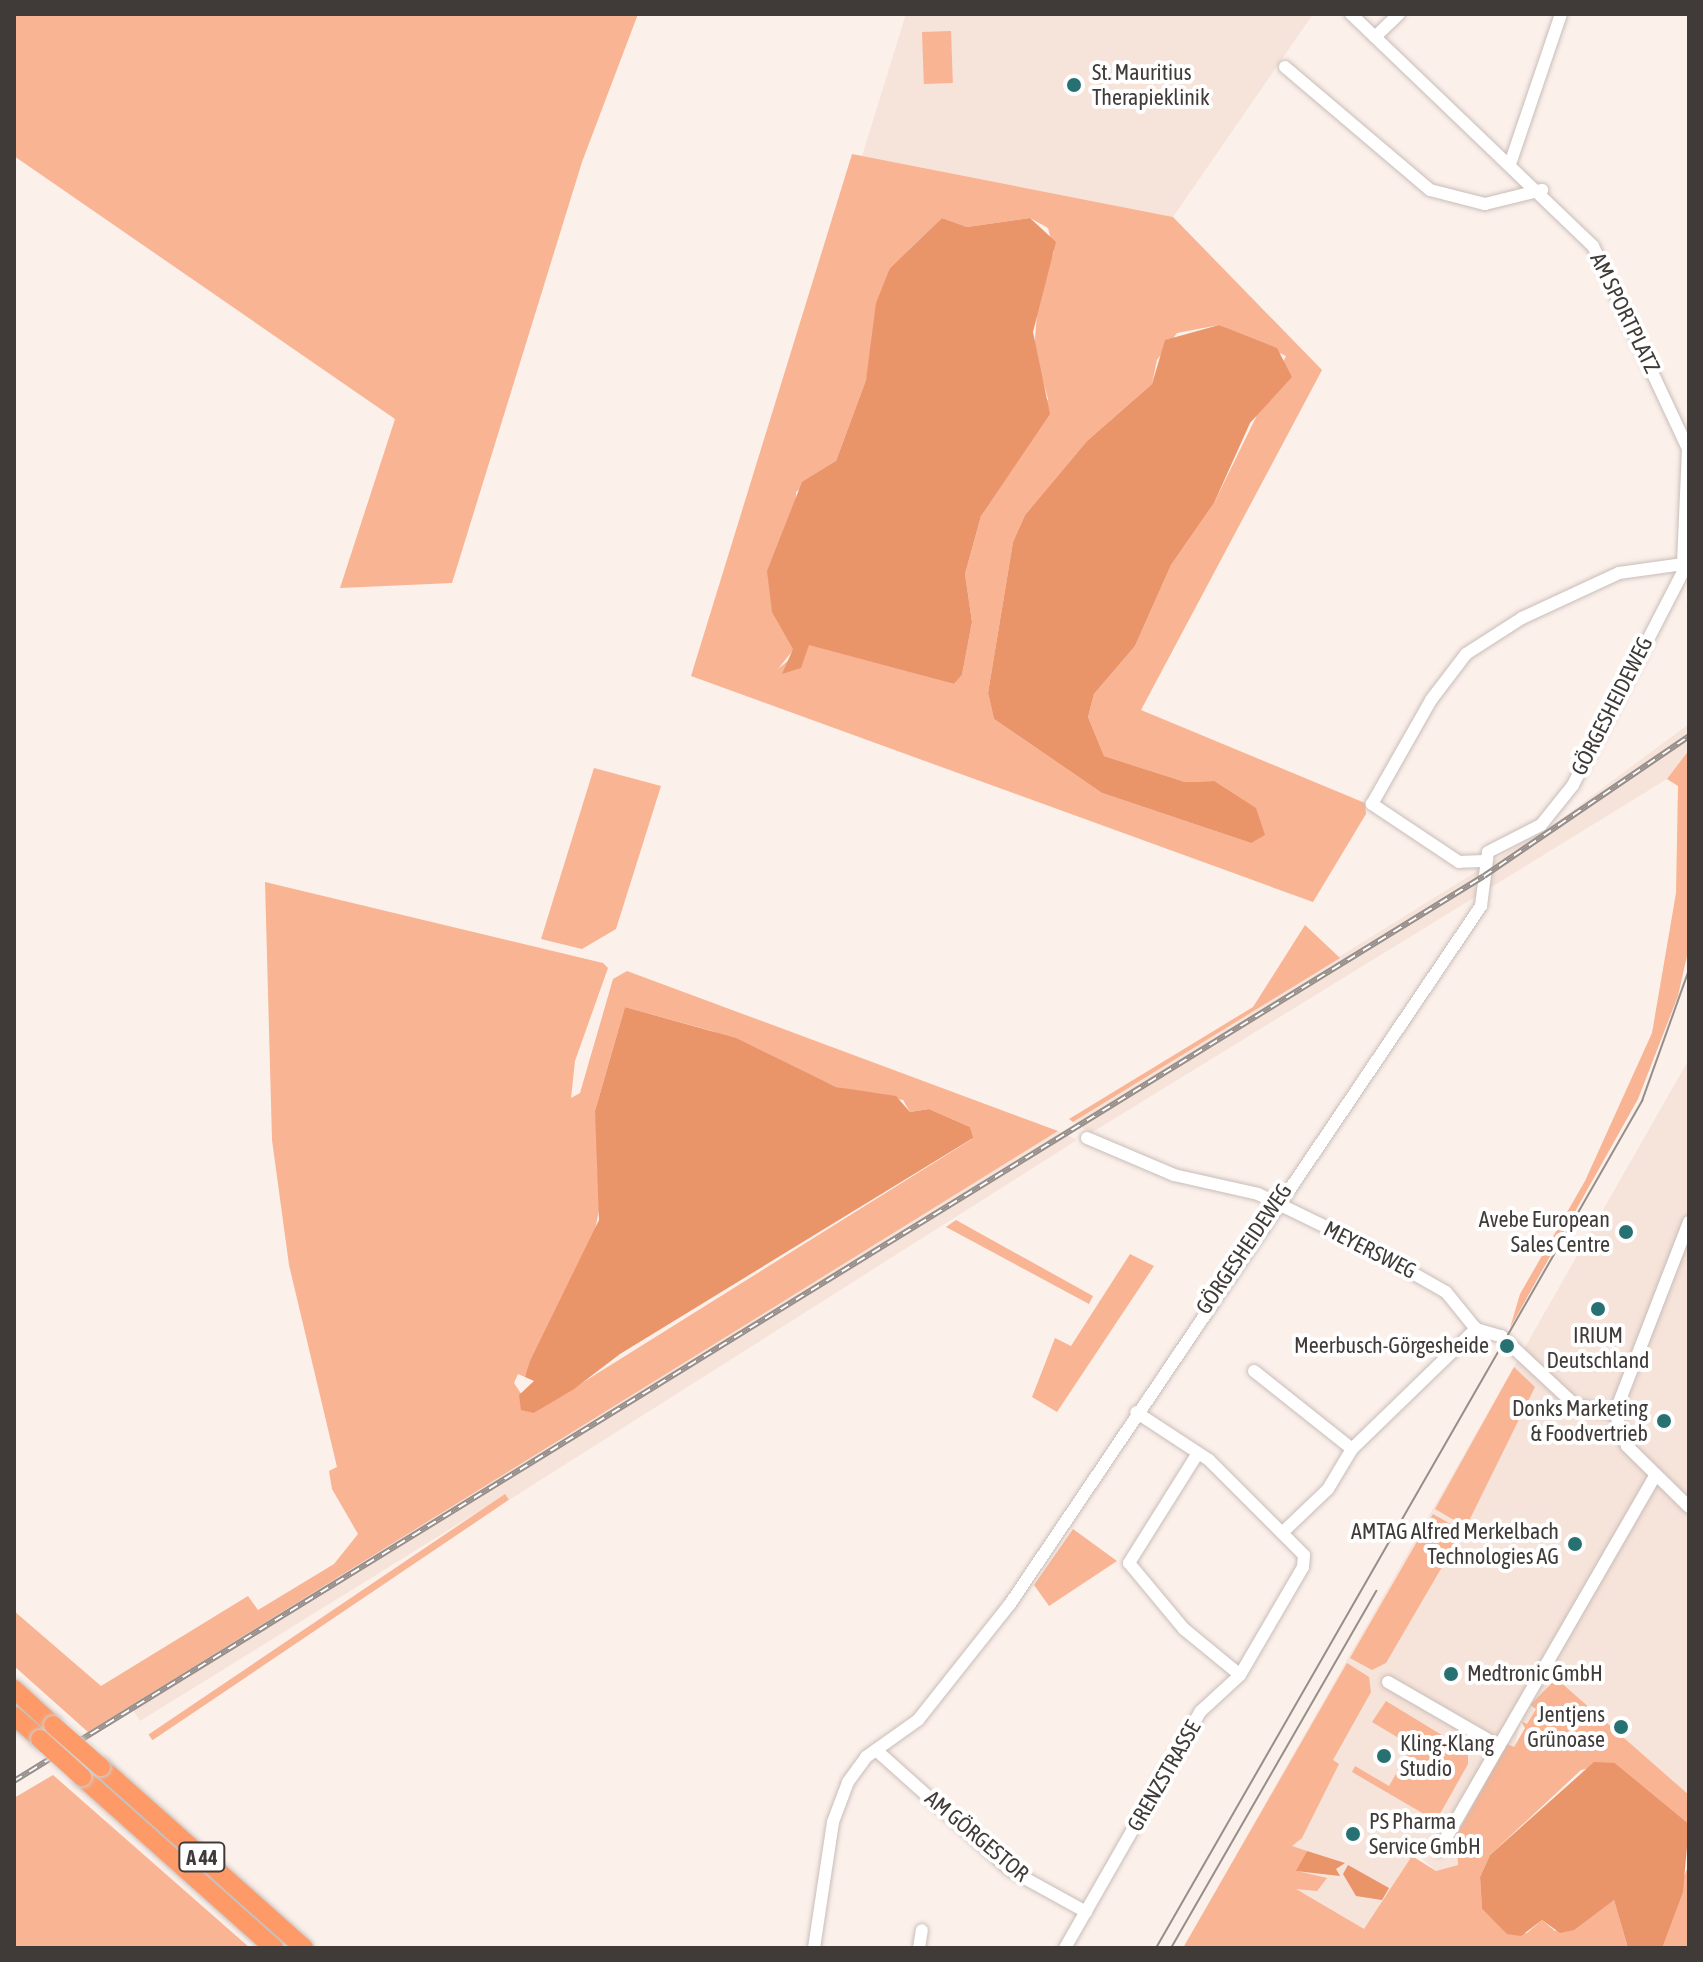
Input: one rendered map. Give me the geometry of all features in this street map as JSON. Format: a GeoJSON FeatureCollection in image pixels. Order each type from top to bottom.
{"type":"FeatureCollection","features":[{"type":"Feature","properties":{"kind":"highway","name":"A 44"},"geometry":{"type":"LineString","coordinates":[[14,1689],[304,1948]]}},
{"type":"Feature","properties":{"kind":"highway","name":"A 44"},"geometry":{"type":"LineString","coordinates":[[14,1716],[274,1948]]}},
{"type":"Feature","properties":{"kind":"street","name":"AM SPORTPLATZ"},"geometry":{"type":"LineString","coordinates":[[1351,14],[1542,190],[1611,276],[1688,449],[1686,562]]}},
{"type":"Feature","properties":{"kind":"street"},"geometry":{"type":"LineString","coordinates":[[1375,37],[1399,14]]}},
{"type":"Feature","properties":{"kind":"street"},"geometry":{"type":"LineString","coordinates":[[1511,161],[1561,14]]}},
{"type":"Feature","properties":{"kind":"street"},"geometry":{"type":"LineString","coordinates":[[1285,67],[1430,190],[1485,204],[1542,190]]}},
{"type":"Feature","properties":{"kind":"street"},"geometry":{"type":"LineString","coordinates":[[1484,861],[1459,862],[1372,804],[1466,654],[1522,618],[1619,573],[1686,562]]}},
{"type":"Feature","properties":{"kind":"street","name":"GÖRGESHEIDEWEG"},"geometry":{"type":"LineString","coordinates":[[814,1948],[839,1801],[876,1750],[918,1720],[989,1634],[1275,1203],[1481,906],[1484,861],[1493,848],[1541,825],[1573,785],[1686,562]]}},
{"type":"Feature","properties":{"kind":"street","name":"MEYERSWEG"},"geometry":{"type":"LineString","coordinates":[[1087,1138],[1174,1175],[1275,1203],[1446,1292],[1476,1329],[1501,1336],[1575,1405],[1615,1413]]}},
{"type":"Feature","properties":{"kind":"street"},"geometry":{"type":"LineString","coordinates":[[1689,1222],[1615,1413],[1627,1446],[1689,1507]]}},
{"type":"Feature","properties":{"kind":"street"},"geometry":{"type":"LineString","coordinates":[[1282,1533],[1328,1489],[1352,1449],[1476,1329]]}},
{"type":"Feature","properties":{"kind":"street"},"geometry":{"type":"LineString","coordinates":[[1254,1371],[1352,1449]]}},
{"type":"Feature","properties":{"kind":"street","name":"GRENZSTRASSE"},"geometry":{"type":"LineString","coordinates":[[1065,1948],[1201,1711],[1240,1675],[1303,1567],[1304,1555],[1198,1453],[1136,1412]]}},
{"type":"Feature","properties":{"kind":"street"},"geometry":{"type":"LineString","coordinates":[[1198,1453],[1129,1563],[1184,1629],[1240,1675]]}},
{"type":"Feature","properties":{"kind":"street"},"geometry":{"type":"LineString","coordinates":[[1439,1850],[1655,1476]]}},
{"type":"Feature","properties":{"kind":"street"},"geometry":{"type":"LineString","coordinates":[[1388,1682],[1499,1746]]}},
{"type":"Feature","properties":{"kind":"street","name":"AM GÖRGESTOR"},"geometry":{"type":"LineString","coordinates":[[876,1750],[1010,1870],[1086,1912]]}},
{"type":"Feature","properties":{"kind":"street"},"geometry":{"type":"LineString","coordinates":[[919,1948],[922,1930]]}},
{"type":"Feature","properties":{"kind":"shaded area"},"geometry":{"type":"Polygon","coordinates":[[[14,14],[638,14],[582,162],[452,583],[340,588],[395,419],[14,156],[14,14]]]}},
{"type":"Feature","properties":{"kind":"shaded area","name":"St. Mauritius Therapieklinik"},"geometry":{"type":"Polygon","coordinates":[[[906,14],[1313,14],[1173,217],[862,156],[906,14]]]}},
{"type":"Feature","properties":{"kind":"shaded area"},"geometry":{"type":"Polygon","coordinates":[[[951,31],[953,83],[924,84],[922,32],[951,31]]]}},
{"type":"Feature","properties":{"kind":"shaded area"},"geometry":{"type":"Polygon","coordinates":[[[852,154],[1173,217],[1322,370],[1141,710],[1365,803],[1366,814],[1313,902],[691,676],[852,154]],[[942,218],[890,268],[866,380],[836,461],[796,492],[794,649],[778,669],[808,644],[954,684],[962,675],[972,622],[965,574],[981,516],[1048,399],[1034,350],[1039,290],[1054,252],[1048,228],[1030,218],[967,227],[942,218]],[[1219,325],[1177,333],[1157,360],[1152,384],[1087,441],[1025,515],[1013,542],[988,693],[994,719],[1102,793],[1251,843],[1214,781],[1185,782],[1104,756],[1088,717],[1094,694],[1135,646],[1171,565],[1214,503],[1286,356],[1219,325]]]}},
{"type":"Feature","properties":{"kind":"shaded area"},"geometry":{"type":"Polygon","coordinates":[[[942,218],[967,227],[1030,218],[1056,242],[1033,332],[1050,414],[981,516],[965,574],[972,622],[962,675],[954,684],[809,645],[801,668],[782,674],[793,649],[772,612],[767,571],[802,482],[836,461],[866,380],[876,303],[890,268],[942,218]]]}},
{"type":"Feature","properties":{"kind":"shaded area"},"geometry":{"type":"Polygon","coordinates":[[[1219,325],[1277,348],[1292,377],[1250,423],[1214,503],[1171,565],[1135,646],[1094,694],[1088,717],[1104,756],[1185,782],[1214,781],[1256,808],[1265,835],[1251,843],[1102,793],[994,719],[988,693],[1013,542],[1025,515],[1087,441],[1152,384],[1165,340],[1219,325]]]}},
{"type":"Feature","properties":{"kind":"shaded area"},"geometry":{"type":"Polygon","coordinates":[[[1689,724],[1689,750],[1667,779],[1091,1133],[1073,1122],[1558,821],[1689,724]]]}},
{"type":"Feature","properties":{"kind":"shaded area"},"geometry":{"type":"Polygon","coordinates":[[[1689,750],[1689,947],[1678,996],[1638,1099],[1510,1328],[1520,1294],[1585,1181],[1652,1033],[1676,893],[1678,786],[1667,779],[1689,750]]]}},
{"type":"Feature","properties":{"kind":"shaded area"},"geometry":{"type":"Polygon","coordinates":[[[594,768],[661,786],[616,929],[582,949],[541,939],[594,768]]]}},
{"type":"Feature","properties":{"kind":"shaded area"},"geometry":{"type":"Polygon","coordinates":[[[265,882],[603,963],[608,968],[575,1061],[571,1098],[580,1093],[613,979],[627,971],[1058,1131],[88,1732],[14,1666],[14,1611],[101,1686],[248,1596],[258,1610],[334,1564],[358,1534],[332,1489],[329,1471],[337,1467],[289,1265],[272,1140],[265,882]],[[625,1007],[595,1111],[603,1192],[592,1244],[525,1377],[518,1374],[514,1383],[534,1413],[972,1139],[970,1127],[929,1109],[910,1112],[903,1100],[836,1087],[712,1031],[625,1007]]]}},
{"type":"Feature","properties":{"kind":"shaded area"},"geometry":{"type":"Polygon","coordinates":[[[1305,925],[1340,958],[1073,1122],[1069,1119],[1253,1007],[1305,925]]]}},
{"type":"Feature","properties":{"kind":"shaded area"},"geometry":{"type":"Polygon","coordinates":[[[625,1007],[736,1038],[836,1087],[896,1096],[910,1112],[929,1109],[970,1127],[973,1138],[620,1354],[574,1389],[534,1413],[521,1410],[519,1395],[534,1381],[525,1377],[530,1361],[599,1220],[595,1111],[625,1007]]]}},
{"type":"Feature","properties":{"kind":"shaded area"},"geometry":{"type":"Polygon","coordinates":[[[1689,1059],[1689,1795],[1558,1680],[1544,1681],[1550,1685],[1538,1705],[1530,1704],[1536,1708],[1527,1725],[1521,1721],[1514,1748],[1508,1744],[1460,1842],[1458,1865],[1436,1871],[1418,1855],[1364,1948],[1183,1948],[1689,1059]]]}},
{"type":"Feature","properties":{"kind":"shaded area"},"geometry":{"type":"Polygon","coordinates":[[[1058,1131],[1077,1140],[509,1500],[505,1495],[140,1721],[129,1704],[1058,1131]]]}},
{"type":"Feature","properties":{"kind":"shaded area"},"geometry":{"type":"Polygon","coordinates":[[[956,1220],[1093,1296],[1089,1304],[946,1227],[956,1220]]]}},
{"type":"Feature","properties":{"kind":"shaded area"},"geometry":{"type":"Polygon","coordinates":[[[1130,1254],[1154,1266],[1057,1412],[1032,1397],[1055,1338],[1071,1346],[1130,1254]]]}},
{"type":"Feature","properties":{"kind":"shaded area"},"geometry":{"type":"Polygon","coordinates":[[[1514,1367],[1535,1387],[1466,1527],[1435,1509],[1514,1367]]]}},
{"type":"Feature","properties":{"kind":"shaded area"},"geometry":{"type":"Polygon","coordinates":[[[505,1494],[509,1500],[152,1740],[149,1734],[505,1494]]]}},
{"type":"Feature","properties":{"kind":"shaded area"},"geometry":{"type":"Polygon","coordinates":[[[1433,1514],[1463,1531],[1386,1663],[1372,1670],[1350,1658],[1433,1514]]]}},
{"type":"Feature","properties":{"kind":"shaded area"},"geometry":{"type":"Polygon","coordinates":[[[1073,1529],[1117,1561],[1049,1606],[1034,1585],[1073,1529]]]}},
{"type":"Feature","properties":{"kind":"shaded area"},"geometry":{"type":"Polygon","coordinates":[[[1347,1663],[1369,1677],[1371,1692],[1333,1760],[1339,1764],[1302,1838],[1292,1846],[1307,1851],[1297,1871],[1327,1878],[1317,1891],[1296,1889],[1364,1929],[1412,1856],[1436,1871],[1458,1865],[1457,1834],[1507,1744],[1514,1747],[1525,1728],[1521,1721],[1527,1724],[1536,1709],[1530,1705],[1550,1685],[1545,1679],[1558,1680],[1689,1795],[1689,1824],[1615,1763],[1581,1770],[1490,1855],[1480,1877],[1482,1909],[1508,1934],[1527,1933],[1542,1920],[1555,1931],[1614,1900],[1628,1948],[1183,1948],[1347,1663]]]}},
{"type":"Feature","properties":{"kind":"shaded area"},"geometry":{"type":"Polygon","coordinates":[[[1386,1701],[1468,1751],[1468,1764],[1436,1821],[1352,1772],[1355,1766],[1389,1786],[1412,1746],[1372,1722],[1386,1701]]]}},
{"type":"Feature","properties":{"kind":"shaded area"},"geometry":{"type":"Polygon","coordinates":[[[1594,1762],[1615,1763],[1689,1824],[1683,1892],[1662,1948],[1628,1948],[1614,1900],[1574,1930],[1560,1933],[1542,1920],[1521,1936],[1507,1934],[1482,1909],[1480,1877],[1490,1855],[1594,1762]]]}},
{"type":"Feature","properties":{"kind":"shaded area"},"geometry":{"type":"Polygon","coordinates":[[[53,1775],[250,1948],[14,1948],[14,1798],[53,1775]]]}},
{"type":"Feature","properties":{"kind":"shaded area"},"geometry":{"type":"Polygon","coordinates":[[[1307,1851],[1345,1863],[1336,1869],[1340,1876],[1296,1871],[1307,1851]]]}},
{"type":"Feature","properties":{"kind":"shaded area"},"geometry":{"type":"Polygon","coordinates":[[[1689,1864],[1689,1948],[1662,1948],[1668,1915],[1689,1864]]]}},
{"type":"Feature","properties":{"kind":"shaded area"},"geometry":{"type":"Polygon","coordinates":[[[1348,1865],[1389,1888],[1382,1900],[1356,1896],[1343,1874],[1348,1865]]]}},
{"type":"Feature","properties":{"kind":"tram line"},"geometry":{"type":"LineString","coordinates":[[1156,1948],[1642,1101],[1689,970]]}},
{"type":"Feature","properties":{"kind":"tram line"},"geometry":{"type":"LineString","coordinates":[[1171,1948],[1376,1591]]}},
{"type":"Feature","properties":{"kind":"railway"},"geometry":{"type":"LineString","coordinates":[[14,1781],[1484,876],[1689,736]]}},
{"type":"Feature","properties":{"kind":"place","name":"St. Mauritius Therapieklinik"},"geometry":{"type":"Point","coordinates":[1074,85]}},
{"type":"Feature","properties":{"kind":"place","name":"Avebe European Sales Centre"},"geometry":{"type":"Point","coordinates":[1626,1232]}},
{"type":"Feature","properties":{"kind":"place","name":"IRIUM Deutschland"},"geometry":{"type":"Point","coordinates":[1598,1309]}},
{"type":"Feature","properties":{"kind":"place","name":"Meerbusch-Görgesheide"},"geometry":{"type":"Point","coordinates":[1507,1346]}},
{"type":"Feature","properties":{"kind":"place","name":"Donks Marketing & Foodvertrieb"},"geometry":{"type":"Point","coordinates":[1664,1421]}},
{"type":"Feature","properties":{"kind":"place","name":"AMTAG Alfred Merkelbach Technologies AG"},"geometry":{"type":"Point","coordinates":[1575,1544]}},
{"type":"Feature","properties":{"kind":"place","name":"Medtronic GmbH"},"geometry":{"type":"Point","coordinates":[1451,1674]}},
{"type":"Feature","properties":{"kind":"place","name":"Jentjens Grünoase"},"geometry":{"type":"Point","coordinates":[1621,1727]}},
{"type":"Feature","properties":{"kind":"place","name":"Kling-Klang Studio"},"geometry":{"type":"Point","coordinates":[1384,1756]}},
{"type":"Feature","properties":{"kind":"place","name":"PS Pharma Service GmbH"},"geometry":{"type":"Point","coordinates":[1353,1834]}}]}
